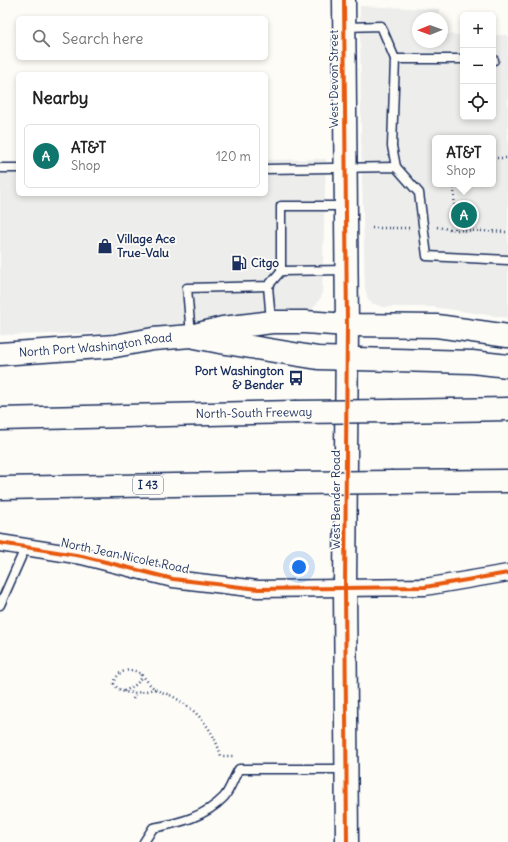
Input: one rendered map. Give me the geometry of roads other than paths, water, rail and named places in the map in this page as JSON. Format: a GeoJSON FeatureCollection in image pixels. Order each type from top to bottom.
{"type":"FeatureCollection","features":[{"type":"Feature","properties":{"kind":"main road","name":"West Devon Street"},"geometry":{"type":"LineString","coordinates":[[344,0],[345,163]]}},
{"type":"Feature","properties":{"kind":"main road","name":"West Bender Road"},"geometry":{"type":"LineString","coordinates":[[345,163],[347,325],[345,589],[347,842]]}},
{"type":"Feature","properties":{"kind":"main road","name":"North Port Washington Road"},"geometry":{"type":"LineString","coordinates":[[0,354],[115,346],[153,339],[191,336],[223,328],[272,322],[437,326],[508,336]]}},
{"type":"Feature","properties":{"kind":"main road","name":"North Port Washington Road"},"geometry":{"type":"LineString","coordinates":[[191,336],[318,358],[347,357],[472,362],[508,366]]}},
{"type":"Feature","properties":{"kind":"main road","name":"North-South Freeway"},"geometry":{"type":"LineString","coordinates":[[0,419],[294,412],[508,409]]}},
{"type":"Feature","properties":{"kind":"main road","name":"I 43"},"geometry":{"type":"LineString","coordinates":[[0,488],[508,481]]}},
{"type":"Feature","properties":{"kind":"street","name":"North Jean Nicolet Road"},"geometry":{"type":"LineString","coordinates":[[0,543],[82,556],[173,579],[258,589],[425,587],[508,573]]}},
{"type":"Feature","properties":{"kind":"lane"},"geometry":{"type":"LineString","coordinates":[[344,27],[381,26],[395,59],[392,146],[396,167],[419,193],[427,256],[508,260]]}},
{"type":"Feature","properties":{"kind":"lane"},"geometry":{"type":"LineString","coordinates":[[395,59],[460,60]]}},
{"type":"Feature","properties":{"kind":"lane"},"geometry":{"type":"LineString","coordinates":[[268,169],[345,163],[396,167]]}},
{"type":"Feature","properties":{"kind":"lane"},"geometry":{"type":"LineString","coordinates":[[0,168],[16,168]]}},
{"type":"Feature","properties":{"kind":"lane"},"geometry":{"type":"LineString","coordinates":[[272,322],[268,286],[281,271],[281,206],[345,206]]}},
{"type":"Feature","properties":{"kind":"lane"},"geometry":{"type":"LineString","coordinates":[[281,271],[346,270]]}},
{"type":"Feature","properties":{"kind":"lane"},"geometry":{"type":"LineString","coordinates":[[191,336],[187,288],[268,286]]}},
{"type":"Feature","properties":{"kind":"lane"},"geometry":{"type":"LineString","coordinates":[[0,606],[26,546]]}},
{"type":"Feature","properties":{"kind":"lane"},"geometry":{"type":"LineString","coordinates":[[144,842],[153,828],[180,823],[204,812],[225,796],[239,769],[346,769]]}},
{"type":"Feature","properties":{"kind":"place","name":"AT&T"},"geometry":{"type":"Point","coordinates":[464,215]}},
{"type":"Feature","properties":{"kind":"place","name":"Village Ace True-Valu"},"geometry":{"type":"Point","coordinates":[105,246]}},
{"type":"Feature","properties":{"kind":"place","name":"Citgo"},"geometry":{"type":"Point","coordinates":[239,263]}},
{"type":"Feature","properties":{"kind":"place","name":"Port Washington & Bender"},"geometry":{"type":"Point","coordinates":[296,378]}}]}
